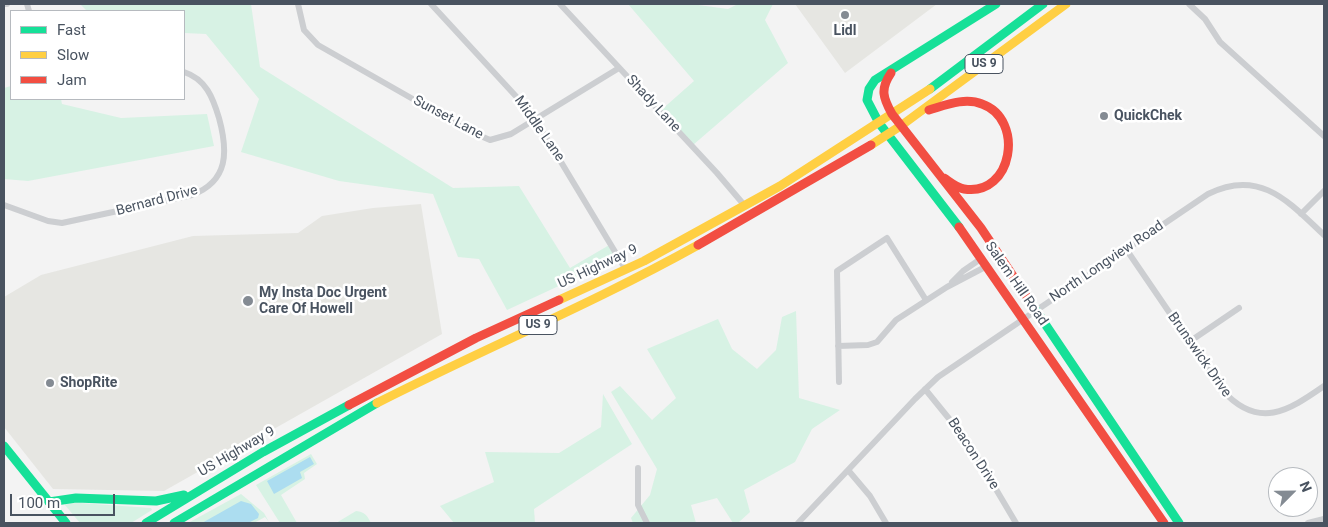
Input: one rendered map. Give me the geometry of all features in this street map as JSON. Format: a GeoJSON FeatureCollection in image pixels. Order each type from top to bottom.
{"type":"FeatureCollection","features":[{"type":"Feature","properties":{"kind":"main road","name":"Salem Hill Road"},"geometry":{"type":"LineString","coordinates":[[996,4],[984,8],[875,80],[868,94],[869,105],[879,122],[1024,317],[1164,523]]}},
{"type":"Feature","properties":{"kind":"main road","name":"US Highway 9"},"geometry":{"type":"LineString","coordinates":[[146,523],[263,452],[461,345],[626,270],[745,206],[892,114],[965,64],[1043,4]]}},
{"type":"Feature","properties":{"kind":"main road","name":"US Highway 9"},"geometry":{"type":"LineString","coordinates":[[174,523],[364,410],[671,260],[845,162],[906,122],[1066,4]]}},
{"type":"Feature","properties":{"kind":"main road","name":"Salem Hill Road"},"geometry":{"type":"LineString","coordinates":[[894,68],[884,83],[882,92],[892,114],[906,122],[993,245],[1179,523]]}},
{"type":"Feature","properties":{"kind":"main road"},"geometry":{"type":"LineString","coordinates":[[906,122],[942,104],[966,99],[991,108],[1007,125],[1009,137],[1007,156],[1002,174],[996,180],[974,190],[960,188],[944,178]]}},
{"type":"Feature","properties":{"kind":"main road"},"geometry":{"type":"LineString","coordinates":[[984,262],[993,245]]}},
{"type":"Feature","properties":{"kind":"main road"},"geometry":{"type":"LineString","coordinates":[[4,446],[66,523]]}},
{"type":"Feature","properties":{"kind":"main road"},"geometry":{"type":"LineString","coordinates":[[49,502],[77,498],[147,503],[163,501],[202,488]]}},
{"type":"Feature","properties":{"kind":"street","name":"Sunset Lane"},"geometry":{"type":"LineString","coordinates":[[298,4],[304,30],[318,45],[481,137],[490,140],[500,139],[619,68]]}},
{"type":"Feature","properties":{"kind":"street","name":"Middle Lane"},"geometry":{"type":"LineString","coordinates":[[430,4],[524,105],[626,270]]}},
{"type":"Feature","properties":{"kind":"street","name":"Shady Lane"},"geometry":{"type":"LineString","coordinates":[[560,4],[717,173],[745,206]]}},
{"type":"Feature","properties":{"kind":"street"},"geometry":{"type":"LineString","coordinates":[[1189,4],[1205,19],[1220,42],[1324,136]]}},
{"type":"Feature","properties":{"kind":"street","name":"Bernard Drive"},"geometry":{"type":"LineString","coordinates":[[4,205],[48,222],[62,223],[192,195],[204,189],[215,179],[222,167],[225,145],[212,96],[199,80],[185,73]]}},
{"type":"Feature","properties":{"kind":"street","name":"North Longview Road"},"geometry":{"type":"LineString","coordinates":[[798,523],[938,377],[1199,199],[1228,186],[1249,184],[1267,189],[1286,200],[1324,234]]}},
{"type":"Feature","properties":{"kind":"street"},"geometry":{"type":"LineString","coordinates":[[1301,214],[1324,191]]}},
{"type":"Feature","properties":{"kind":"street"},"geometry":{"type":"LineString","coordinates":[[839,382],[837,271],[887,238],[926,300]]}},
{"type":"Feature","properties":{"kind":"street","name":"Brunswick Drive"},"geometry":{"type":"LineString","coordinates":[[1126,249],[1223,392],[1239,406],[1254,412],[1267,414],[1283,411],[1296,406],[1324,386]]}},
{"type":"Feature","properties":{"kind":"street"},"geometry":{"type":"LineString","coordinates":[[838,346],[875,343],[896,320],[947,287],[964,270],[984,262]]}},
{"type":"Feature","properties":{"kind":"street"},"geometry":{"type":"LineString","coordinates":[[1189,342],[1239,308]]}},
{"type":"Feature","properties":{"kind":"street","name":"Beacon Drive"},"geometry":{"type":"LineString","coordinates":[[925,389],[968,442],[1016,523]]}},
{"type":"Feature","properties":{"kind":"street"},"geometry":{"type":"LineString","coordinates":[[638,468],[638,505],[647,523]]}},
{"type":"Feature","properties":{"kind":"street"},"geometry":{"type":"LineString","coordinates":[[848,470],[870,496],[886,523]]}},
{"type":"Feature","properties":{"kind":"street"},"geometry":{"type":"LineString","coordinates":[[1308,523],[1324,519]]}},
{"type":"Feature","properties":{"kind":"shaded area"},"geometry":{"type":"Polygon","coordinates":[[[795,4],[937,4],[845,73],[795,4]]]}},
{"type":"Feature","properties":{"kind":"shaded area"},"geometry":{"type":"Polygon","coordinates":[[[421,204],[442,334],[164,491],[53,489],[4,427],[4,297],[41,275],[193,236],[298,233],[322,216],[373,208],[421,204]]]}},
{"type":"Feature","properties":{"kind":"green space"},"geometry":{"type":"Polygon","coordinates":[[[80,4],[251,4],[260,67],[453,188],[519,186],[570,268],[611,244],[619,258],[507,310],[479,259],[458,257],[433,194],[339,181],[241,152],[259,99],[206,34],[185,33],[185,10],[86,10],[80,4]]]}},
{"type":"Feature","properties":{"kind":"green space"},"geometry":{"type":"Polygon","coordinates":[[[628,4],[691,4],[728,9],[738,4],[773,4],[765,20],[788,63],[693,145],[659,112],[694,81],[628,4]]]}},
{"type":"Feature","properties":{"kind":"green space"},"geometry":{"type":"Polygon","coordinates":[[[10,86],[10,100],[61,100],[62,104],[121,118],[207,114],[214,146],[28,181],[4,179],[4,88],[10,86]]]}},
{"type":"Feature","properties":{"kind":"green space"},"geometry":{"type":"Polygon","coordinates":[[[796,311],[799,398],[840,410],[812,429],[795,462],[744,490],[750,512],[738,523],[733,523],[717,498],[691,505],[696,523],[633,523],[631,518],[650,495],[657,469],[611,392],[620,386],[652,420],[676,398],[647,349],[718,319],[732,349],[757,369],[776,350],[782,317],[796,311]]]}},
{"type":"Feature","properties":{"kind":"green space"},"geometry":{"type":"Polygon","coordinates":[[[603,394],[632,444],[534,509],[535,523],[454,523],[440,506],[494,482],[485,452],[559,453],[601,427],[603,394]]]}},
{"type":"Feature","properties":{"kind":"green space"},"geometry":{"type":"Polygon","coordinates":[[[311,454],[317,464],[304,473],[305,479],[281,495],[297,523],[280,523],[256,485],[311,454]]]}},
{"type":"Feature","properties":{"kind":"green space"},"geometry":{"type":"Polygon","coordinates":[[[241,494],[264,513],[269,522],[265,517],[254,523],[188,523],[241,494]]]}},
{"type":"Feature","properties":{"kind":"green space"},"geometry":{"type":"Polygon","coordinates":[[[66,502],[151,508],[152,510],[131,523],[80,523],[65,505],[66,502]]]}},
{"type":"Feature","properties":{"kind":"green space"},"geometry":{"type":"Polygon","coordinates":[[[356,511],[365,514],[371,523],[336,523],[356,511]]]}},
{"type":"Feature","properties":{"kind":"water"},"geometry":{"type":"Polygon","coordinates":[[[310,457],[314,464],[300,472],[302,478],[274,494],[267,481],[310,457]]]}},
{"type":"Feature","properties":{"kind":"water"},"geometry":{"type":"Polygon","coordinates":[[[241,501],[251,504],[259,514],[258,518],[248,523],[202,523],[241,501]]]}},
{"type":"Feature","properties":{"kind":"traffic: fast"},"geometry":{"type":"LineString","coordinates":[[959,227],[879,123],[867,100],[869,89],[875,80],[996,4]]}},
{"type":"Feature","properties":{"kind":"traffic: fast"},"geometry":{"type":"LineString","coordinates":[[930,89],[1043,4]]}},
{"type":"Feature","properties":{"kind":"traffic: fast"},"geometry":{"type":"LineString","coordinates":[[1031,303],[1179,523]]}},
{"type":"Feature","properties":{"kind":"traffic: fast"},"geometry":{"type":"LineString","coordinates":[[174,523],[377,403]]}},
{"type":"Feature","properties":{"kind":"traffic: fast"},"geometry":{"type":"LineString","coordinates":[[146,523],[263,452],[349,405]]}},
{"type":"Feature","properties":{"kind":"traffic: fast"},"geometry":{"type":"LineString","coordinates":[[4,446],[66,523]]}},
{"type":"Feature","properties":{"kind":"traffic: fast"},"geometry":{"type":"LineString","coordinates":[[49,502],[76,498],[156,501],[184,495]]}},
{"type":"Feature","properties":{"kind":"traffic: slow"},"geometry":{"type":"LineString","coordinates":[[871,145],[902,125],[1066,4]]}},
{"type":"Feature","properties":{"kind":"traffic: slow"},"geometry":{"type":"LineString","coordinates":[[559,300],[644,261],[780,186],[930,89]]}},
{"type":"Feature","properties":{"kind":"traffic: slow"},"geometry":{"type":"LineString","coordinates":[[377,403],[619,287],[698,245]]}},
{"type":"Feature","properties":{"kind":"traffic: jam"},"geometry":{"type":"LineString","coordinates":[[891,73],[885,84],[884,94],[892,114],[981,228],[1031,303]]}},
{"type":"Feature","properties":{"kind":"traffic: jam"},"geometry":{"type":"LineString","coordinates":[[929,110],[969,101],[982,104],[996,112],[1004,125],[1008,140],[1003,170],[994,181],[981,188],[964,189],[944,178]]}},
{"type":"Feature","properties":{"kind":"traffic: jam"},"geometry":{"type":"LineString","coordinates":[[698,245],[871,145]]}},
{"type":"Feature","properties":{"kind":"traffic: jam"},"geometry":{"type":"LineString","coordinates":[[959,227],[1164,523]]}},
{"type":"Feature","properties":{"kind":"traffic: jam"},"geometry":{"type":"LineString","coordinates":[[349,405],[476,338],[559,300]]}},
{"type":"Feature","properties":{"kind":"place","name":"Lidl"},"geometry":{"type":"Point","coordinates":[845,15]}},
{"type":"Feature","properties":{"kind":"place","name":"QuickChek"},"geometry":{"type":"Point","coordinates":[1104,116]}},
{"type":"Feature","properties":{"kind":"place","name":"My Insta Doc Urgent Care Of Howell"},"geometry":{"type":"Point","coordinates":[248,301]}},
{"type":"Feature","properties":{"kind":"place","name":"ShopRite"},"geometry":{"type":"Point","coordinates":[50,383]}}]}
